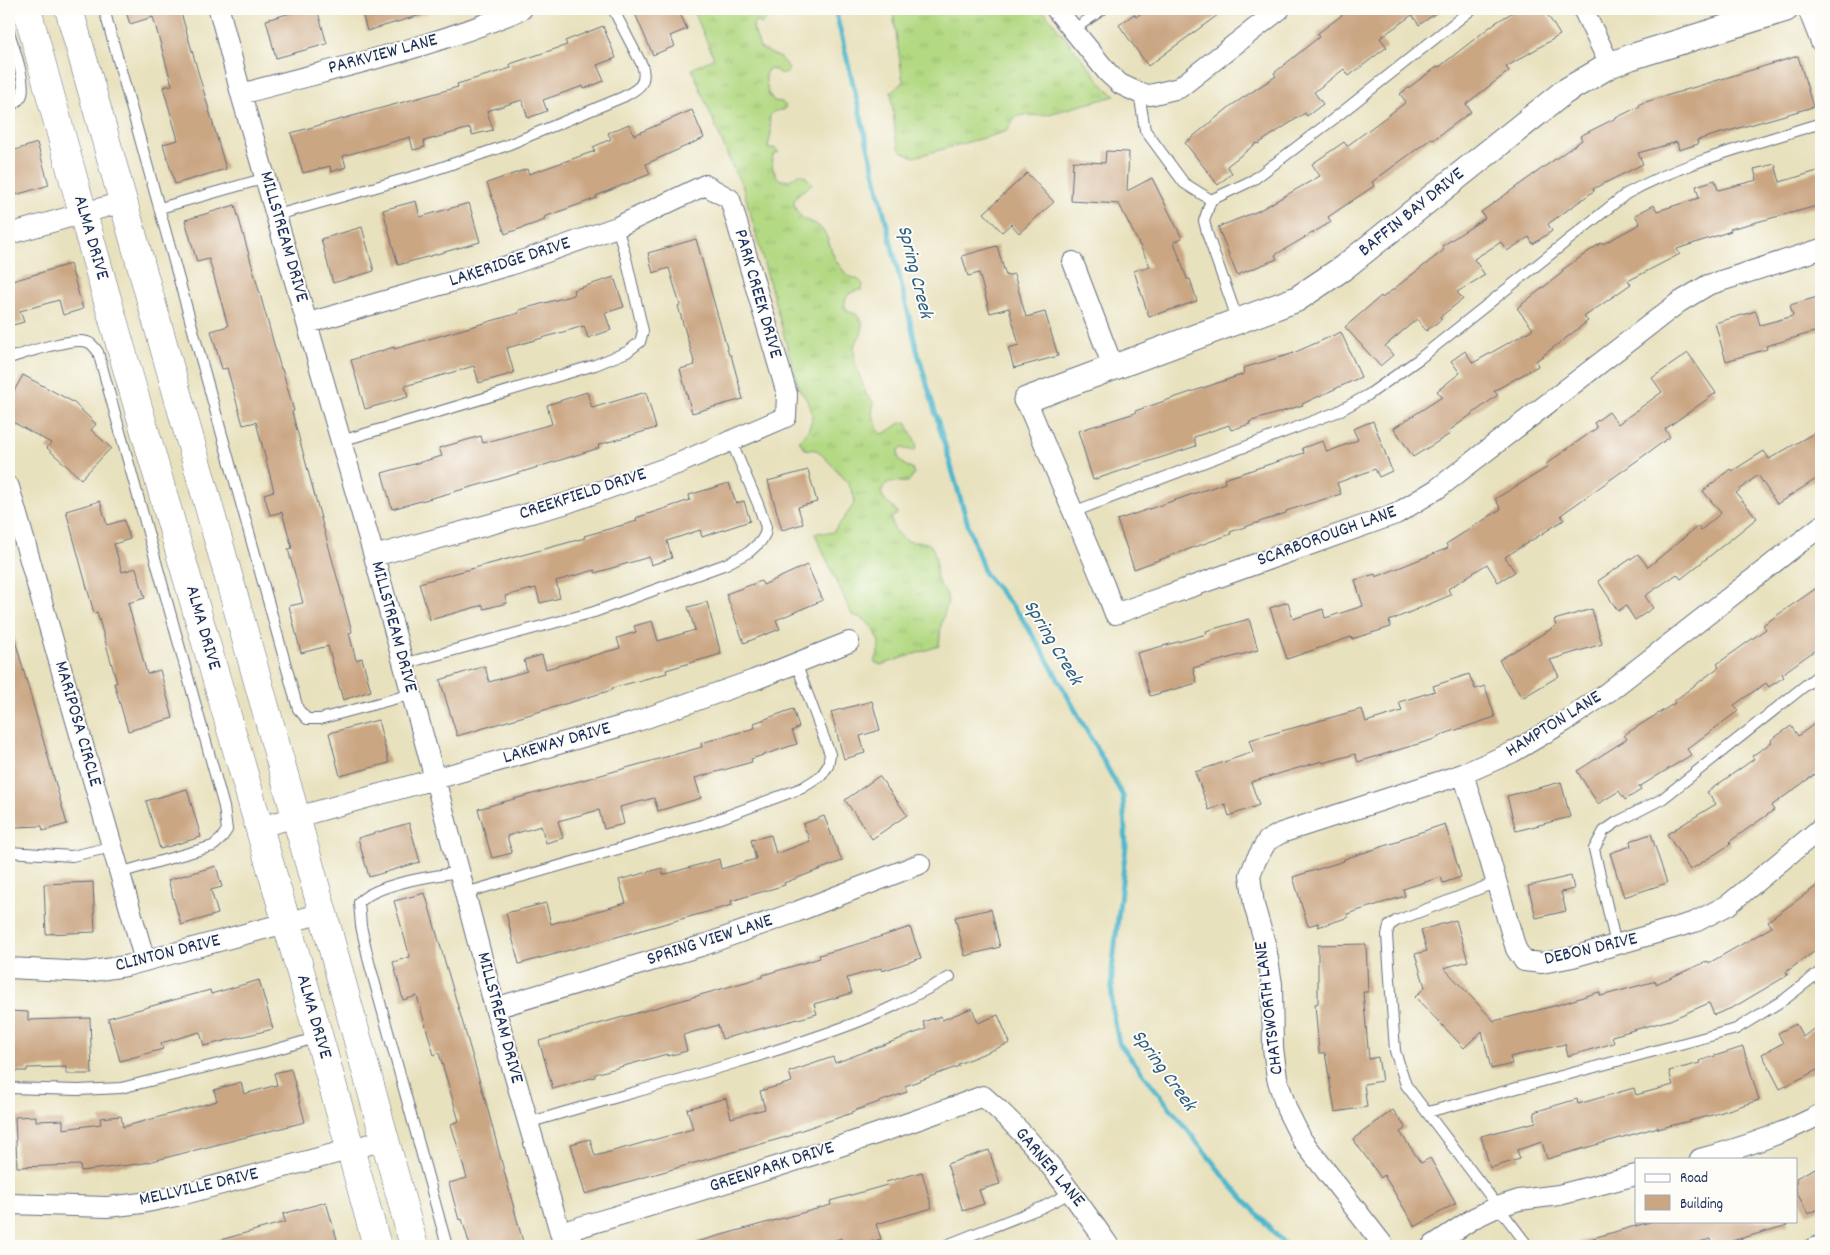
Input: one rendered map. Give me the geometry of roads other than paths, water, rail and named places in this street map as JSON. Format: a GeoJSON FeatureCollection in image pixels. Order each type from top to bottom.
{"type":"FeatureCollection","features":[{"type":"Feature","properties":{"kind":"main road","name":"ALMA DRIVE"},"geometry":{"type":"LineString","coordinates":[[28,9],[82,213],[260,826],[377,1246]]}},
{"type":"Feature","properties":{"kind":"main road","name":"ALMA DRIVE"},"geometry":{"type":"LineString","coordinates":[[70,9],[323,913],[414,1246]]}},
{"type":"Feature","properties":{"kind":"street","name":"MILLSTREAM DRIVE"},"geometry":{"type":"LineString","coordinates":[[219,9],[241,94],[374,556],[495,1008],[562,1240]]}},
{"type":"Feature","properties":{"kind":"street","name":"PARKVIEW LANE"},"geometry":{"type":"LineString","coordinates":[[241,94],[435,41],[519,9]]}},
{"type":"Feature","properties":{"kind":"street"},"geometry":{"type":"LineString","coordinates":[[1056,9],[1108,73],[1120,84],[1139,93],[1150,95],[1179,88],[1280,9]]}},
{"type":"Feature","properties":{"kind":"street"},"geometry":{"type":"LineString","coordinates":[[1583,9],[1610,65]]}},
{"type":"Feature","properties":{"kind":"street","name":"BAFFIN BAY DRIVE"},"geometry":{"type":"LineString","coordinates":[[1026,400],[1297,299],[1343,268],[1564,92],[1610,65],[1631,57],[1786,9]]}},
{"type":"Feature","properties":{"kind":"street"},"geometry":{"type":"LineString","coordinates":[[1808,9],[1821,42]]}},
{"type":"Feature","properties":{"kind":"street","name":"LAKERIDGE DRIVE"},"geometry":{"type":"LineString","coordinates":[[308,323],[510,265],[617,227],[705,184]]}},
{"type":"Feature","properties":{"kind":"street","name":"PARK CREEK DRIVE"},"geometry":{"type":"LineString","coordinates":[[705,184],[730,199],[787,394],[786,417]]}},
{"type":"Feature","properties":{"kind":"street"},"geometry":{"type":"LineString","coordinates":[[9,234],[123,202]]}},
{"type":"Feature","properties":{"kind":"street","name":"SCARBOROUGH LANE"},"geometry":{"type":"LineString","coordinates":[[1026,400],[1115,614],[1396,514],[1437,489],[1678,303],[1708,285],[1821,250]]}},
{"type":"Feature","properties":{"kind":"street"},"geometry":{"type":"LineString","coordinates":[[1072,262],[1113,367]]}},
{"type":"Feature","properties":{"kind":"street","name":"CREEKFIELD DRIVE"},"geometry":{"type":"LineString","coordinates":[[374,556],[564,504],[677,464],[786,417]]}},
{"type":"Feature","properties":{"kind":"street","name":"MARIPOSA CIRCLE"},"geometry":{"type":"LineString","coordinates":[[9,487],[145,961]]}},
{"type":"Feature","properties":{"kind":"street","name":"HAMPTON LANE"},"geometry":{"type":"LineString","coordinates":[[1256,860],[1268,841],[1281,833],[1463,774],[1513,752],[1564,722],[1608,692],[1821,526]]}},
{"type":"Feature","properties":{"kind":"street","name":"LAKEWAY DRIVE"},"geometry":{"type":"LineString","coordinates":[[260,826],[632,723],[754,680],[849,642]]}},
{"type":"Feature","properties":{"kind":"street","name":"DEBON DRIVE"},"geometry":{"type":"LineString","coordinates":[[1463,774],[1516,948],[1524,961],[1542,964],[1696,922],[1728,905],[1821,828]]}},
{"type":"Feature","properties":{"kind":"street","name":"CHATSWORTH LANE"},"geometry":{"type":"LineString","coordinates":[[1256,860],[1250,875],[1251,891],[1266,947],[1272,984],[1273,1048],[1277,1078],[1287,1110],[1302,1140],[1384,1246]]}},
{"type":"Feature","properties":{"kind":"street","name":"SPRING VIEW LANE"},"geometry":{"type":"LineString","coordinates":[[495,1008],[702,946],[920,864]]}},
{"type":"Feature","properties":{"kind":"street","name":"CLINTON DRIVE"},"geometry":{"type":"LineString","coordinates":[[9,968],[86,972],[145,961],[323,913]]}},
{"type":"Feature","properties":{"kind":"street","name":"GARNER LANE"},"geometry":{"type":"LineString","coordinates":[[983,1096],[1038,1150],[1072,1192],[1109,1246]]}},
{"type":"Feature","properties":{"kind":"street","name":"GREENPARK DRIVE"},"geometry":{"type":"LineString","coordinates":[[562,1240],[983,1096]]}},
{"type":"Feature","properties":{"kind":"street"},"geometry":{"type":"LineString","coordinates":[[1704,1158],[1749,1145],[1821,1114]]}},
{"type":"Feature","properties":{"kind":"street","name":"MELLVILLE DRIVE"},"geometry":{"type":"LineString","coordinates":[[9,1204],[107,1207],[142,1203],[181,1195],[385,1140]]}},
{"type":"Feature","properties":{"kind":"street"},"geometry":{"type":"LineString","coordinates":[[1432,1246],[1474,1218],[1496,1207],[1519,1200],[1559,1195],[1635,1175]]}},
{"type":"Feature","properties":{"kind":"lane"},"geometry":{"type":"LineString","coordinates":[[104,9],[298,709],[307,719],[320,719],[412,694]]}},
{"type":"Feature","properties":{"kind":"lane"},"geometry":{"type":"LineString","coordinates":[[277,215],[422,174],[505,146],[636,90],[643,83],[644,73],[642,65],[614,9]]}},
{"type":"Feature","properties":{"kind":"lane"},"geometry":{"type":"LineString","coordinates":[[1073,30],[1103,9]]}},
{"type":"Feature","properties":{"kind":"lane"},"geometry":{"type":"LineString","coordinates":[[1238,321],[1204,221],[1211,200],[1253,180],[1331,121],[1472,9]]}},
{"type":"Feature","properties":{"kind":"lane"},"geometry":{"type":"LineString","coordinates":[[9,32],[23,90],[21,97],[9,107]]}},
{"type":"Feature","properties":{"kind":"lane"},"geometry":{"type":"LineString","coordinates":[[1139,93],[1145,130],[1184,183],[1211,200]]}},
{"type":"Feature","properties":{"kind":"lane"},"geometry":{"type":"LineString","coordinates":[[1073,512],[1337,412],[1368,395],[1419,359],[1626,194],[1653,179],[1711,158],[1821,123]]}},
{"type":"Feature","properties":{"kind":"lane"},"geometry":{"type":"LineString","coordinates":[[160,208],[266,178]]}},
{"type":"Feature","properties":{"kind":"lane"},"geometry":{"type":"LineString","coordinates":[[341,441],[595,365],[627,352],[640,342],[643,331],[617,227]]}},
{"type":"Feature","properties":{"kind":"lane"},"geometry":{"type":"LineString","coordinates":[[9,358],[76,341],[86,341],[93,345],[98,352],[224,807],[227,830],[213,846],[119,873]]}},
{"type":"Feature","properties":{"kind":"lane"},"geometry":{"type":"LineString","coordinates":[[404,664],[594,612],[726,564],[749,552],[765,534],[766,527],[731,441]]}},
{"type":"Feature","properties":{"kind":"lane"},"geometry":{"type":"LineString","coordinates":[[465,893],[706,824],[802,788],[821,776],[828,766],[830,754],[796,664]]}},
{"type":"Feature","properties":{"kind":"lane"},"geometry":{"type":"LineString","coordinates":[[1616,945],[1594,849],[1604,831],[1617,822],[1662,799],[1821,673]]}},
{"type":"Feature","properties":{"kind":"lane"},"geometry":{"type":"LineString","coordinates":[[9,852],[72,856],[112,847]]}},
{"type":"Feature","properties":{"kind":"lane"},"geometry":{"type":"LineString","coordinates":[[446,1246],[368,962],[359,902],[365,896],[422,877],[460,872]]}},
{"type":"Feature","properties":{"kind":"lane"},"geometry":{"type":"LineString","coordinates":[[1497,882],[1396,921],[1389,926],[1387,935],[1395,1050],[1406,1085],[1428,1112],[1496,1207],[1528,1246]]}},
{"type":"Feature","properties":{"kind":"lane"},"geometry":{"type":"LineString","coordinates":[[1428,1112],[1736,1029],[1785,999],[1821,971]]}},
{"type":"Feature","properties":{"kind":"lane"},"geometry":{"type":"LineString","coordinates":[[528,1123],[757,1057],[848,1026],[898,1004],[950,977]]}},
{"type":"Feature","properties":{"kind":"lane"},"geometry":{"type":"LineString","coordinates":[[9,1088],[78,1090],[121,1088],[267,1052],[319,1037]]}},
{"type":"Feature","properties":{"kind":"lane"},"geometry":{"type":"LineString","coordinates":[[944,1246],[1044,1207],[1072,1192]]}},
{"type":"Feature","properties":{"kind":"lane"},"geometry":{"type":"LineString","coordinates":[[1807,1246],[1821,1240]]}},
{"type":"Feature","properties":{"kind":"waterway","name":"Spring Creek"},"geometry":{"type":"LineString","coordinates":[[835,9],[917,350],[969,528],[985,574],[1020,615],[1043,652],[1123,796],[1126,846],[1112,972],[1112,1007],[1119,1043],[1226,1179],[1286,1246]]}}]}
